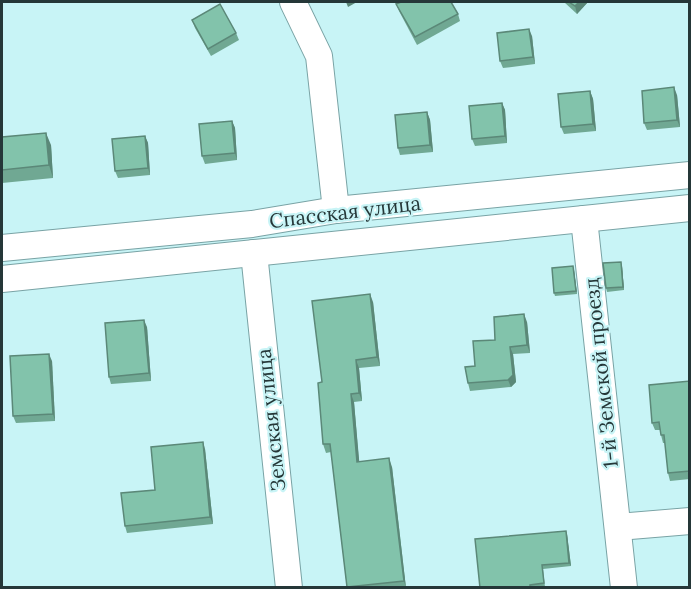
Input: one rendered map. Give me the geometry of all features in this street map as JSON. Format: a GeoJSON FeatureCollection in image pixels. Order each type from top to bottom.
{"type":"FeatureCollection","features":[{"type":"Feature","properties":{"kind":"street"},"geometry":{"type":"LineString","coordinates":[[293,2],[319,56],[336,210]]}},
{"type":"Feature","properties":{"kind":"street","name":"Спасская улица"},"geometry":{"type":"LineString","coordinates":[[2,248],[252,224],[336,210],[690,175]]}},
{"type":"Feature","properties":{"kind":"street","name":"Спасская улица"},"geometry":{"type":"LineString","coordinates":[[2,279],[690,208]]}},
{"type":"Feature","properties":{"kind":"street","name":"1-й Земской проезд"},"geometry":{"type":"LineString","coordinates":[[584,219],[624,588]]}},
{"type":"Feature","properties":{"kind":"street","name":"Земская улица"},"geometry":{"type":"LineString","coordinates":[[254,254],[289,588]]}},
{"type":"Feature","properties":{"kind":"street"},"geometry":{"type":"LineString","coordinates":[[618,527],[690,521]]}},
{"type":"Feature","properties":{"kind":"building"},"geometry":{"type":"Polygon","coordinates":[[[401,2],[451,2],[458,14],[415,37],[396,4],[401,2]]]}},
{"type":"Feature","properties":{"kind":"building"},"geometry":{"type":"Polygon","coordinates":[[[220,4],[236,33],[208,49],[192,20],[220,4]]]}},
{"type":"Feature","properties":{"kind":"building"},"geometry":{"type":"Polygon","coordinates":[[[529,29],[533,57],[500,61],[497,33],[529,29]]]}},
{"type":"Feature","properties":{"kind":"building"},"geometry":{"type":"Polygon","coordinates":[[[674,87],[677,120],[644,123],[642,91],[674,87]]]}},
{"type":"Feature","properties":{"kind":"building"},"geometry":{"type":"Polygon","coordinates":[[[590,91],[593,124],[561,127],[558,94],[590,91]]]}},
{"type":"Feature","properties":{"kind":"building"},"geometry":{"type":"Polygon","coordinates":[[[502,103],[505,136],[472,139],[469,106],[502,103]]]}},
{"type":"Feature","properties":{"kind":"building"},"geometry":{"type":"Polygon","coordinates":[[[427,112],[430,145],[398,148],[395,115],[427,112]]]}},
{"type":"Feature","properties":{"kind":"building"},"geometry":{"type":"Polygon","coordinates":[[[232,121],[235,153],[202,156],[199,124],[232,121]]]}},
{"type":"Feature","properties":{"kind":"building"},"geometry":{"type":"Polygon","coordinates":[[[46,133],[49,165],[2,170],[2,137],[46,133]]]}},
{"type":"Feature","properties":{"kind":"building"},"geometry":{"type":"Polygon","coordinates":[[[145,136],[148,168],[115,171],[112,139],[145,136]]]}},
{"type":"Feature","properties":{"kind":"building"},"geometry":{"type":"Polygon","coordinates":[[[621,262],[623,287],[606,288],[603,263],[621,262]]]}},
{"type":"Feature","properties":{"kind":"building"},"geometry":{"type":"Polygon","coordinates":[[[573,266],[576,291],[554,293],[552,268],[573,266]]]}},
{"type":"Feature","properties":{"kind":"building"},"geometry":{"type":"Polygon","coordinates":[[[370,294],[377,357],[356,360],[359,393],[351,394],[357,462],[389,458],[404,581],[347,587],[330,444],[323,444],[318,383],[322,382],[312,301],[370,294]]]}},
{"type":"Feature","properties":{"kind":"building"},"geometry":{"type":"Polygon","coordinates":[[[524,314],[527,345],[510,347],[513,375],[508,380],[468,383],[465,367],[475,366],[473,341],[495,340],[494,317],[524,314]]]}},
{"type":"Feature","properties":{"kind":"building"},"geometry":{"type":"Polygon","coordinates":[[[144,320],[149,373],[109,377],[105,323],[144,320]]]}},
{"type":"Feature","properties":{"kind":"building"},"geometry":{"type":"Polygon","coordinates":[[[49,354],[53,414],[13,416],[10,356],[49,354]]]}},
{"type":"Feature","properties":{"kind":"building"},"geometry":{"type":"Polygon","coordinates":[[[690,381],[690,471],[668,473],[664,435],[661,435],[659,422],[652,423],[649,385],[690,381]]]}},
{"type":"Feature","properties":{"kind":"building"},"geometry":{"type":"Polygon","coordinates":[[[203,442],[210,517],[125,526],[121,493],[155,490],[151,447],[203,442]]]}},
{"type":"Feature","properties":{"kind":"building"},"geometry":{"type":"Polygon","coordinates":[[[566,531],[569,563],[542,565],[544,583],[530,585],[530,588],[480,588],[475,539],[566,531]]]}}]}
